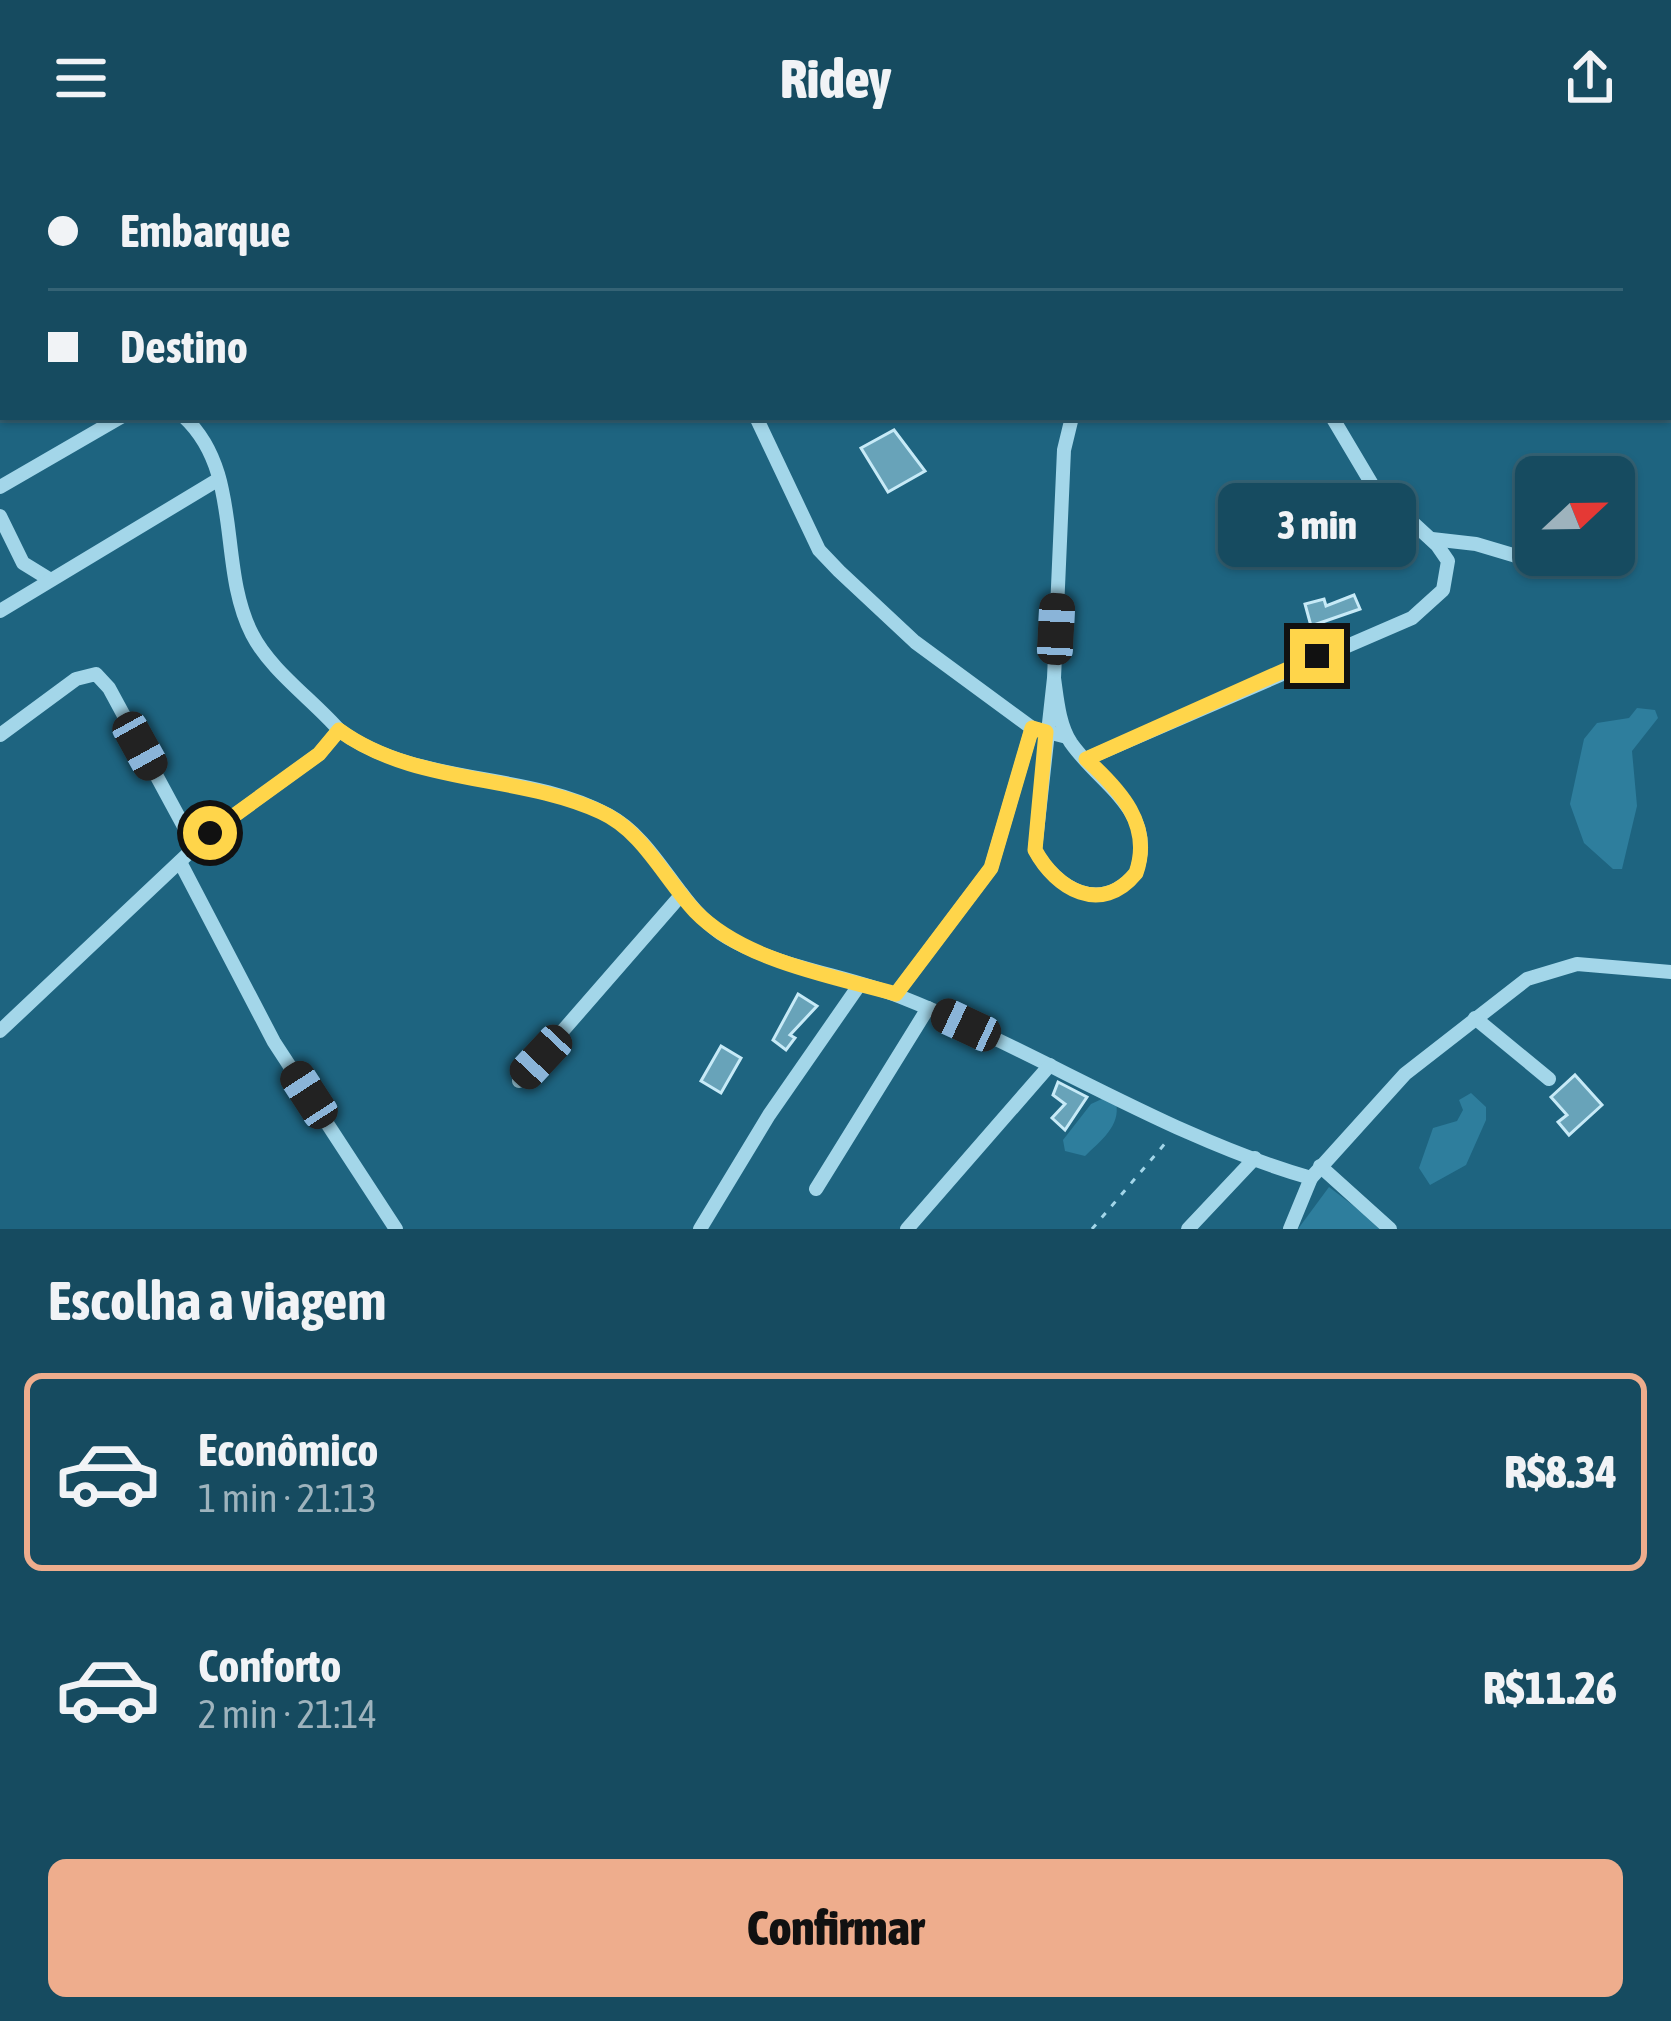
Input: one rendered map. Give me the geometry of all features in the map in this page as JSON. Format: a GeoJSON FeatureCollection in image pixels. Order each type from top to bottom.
{"type":"FeatureCollection","features":[{"type":"Feature","properties":{"kind":"street"},"geometry":{"type":"LineString","coordinates":[[0,487],[116,420]]}},
{"type":"Feature","properties":{"kind":"street"},"geometry":{"type":"LineString","coordinates":[[186,420],[204,441],[219,479],[241,604],[253,637],[339,730],[364,746],[454,775],[594,808],[634,835],[682,895],[728,938],[896,994],[1255,1158],[1315,1172],[1390,1229]]}},
{"type":"Feature","properties":{"kind":"street"},"geometry":{"type":"LineString","coordinates":[[758,420],[793,484],[819,550],[915,642],[1039,730],[1067,736]]}},
{"type":"Feature","properties":{"kind":"street"},"geometry":{"type":"LineString","coordinates":[[896,994],[991,868],[1039,730],[1054,678],[1060,506],[1072,420]]}},
{"type":"Feature","properties":{"kind":"street"},"geometry":{"type":"LineString","coordinates":[[1086,759],[1412,618],[1430,605],[1448,577],[1448,561],[1432,539],[1372,486],[1334,420]]}},
{"type":"Feature","properties":{"kind":"street"},"geometry":{"type":"LineString","coordinates":[[0,611],[219,479]]}},
{"type":"Feature","properties":{"kind":"street"},"geometry":{"type":"LineString","coordinates":[[0,516],[23,563],[50,579]]}},
{"type":"Feature","properties":{"kind":"street"},"geometry":{"type":"LineString","coordinates":[[1432,539],[1476,544],[1515,556]]}},
{"type":"Feature","properties":{"kind":"street"},"geometry":{"type":"LineString","coordinates":[[0,735],[76,679],[96,674],[196,847]]}},
{"type":"Feature","properties":{"kind":"street"},"geometry":{"type":"LineString","coordinates":[[1039,730],[1035,850],[1061,886],[1078,893],[1105,894],[1136,873],[1142,832],[1120,795],[1067,736],[1054,678]]}},
{"type":"Feature","properties":{"kind":"street"},"geometry":{"type":"LineString","coordinates":[[0,1031],[196,847],[319,754],[339,730]]}},
{"type":"Feature","properties":{"kind":"street"},"geometry":{"type":"LineString","coordinates":[[180,862],[274,1042],[396,1229]]}},
{"type":"Feature","properties":{"kind":"street"},"geometry":{"type":"LineString","coordinates":[[519,1081],[682,895]]}},
{"type":"Feature","properties":{"kind":"street"},"geometry":{"type":"LineString","coordinates":[[1290,1229],[1315,1172],[1350,1140],[1397,1081],[1527,979],[1559,965],[1671,972]]}},
{"type":"Feature","properties":{"kind":"street"},"geometry":{"type":"LineString","coordinates":[[700,1229],[792,1080],[860,984]]}},
{"type":"Feature","properties":{"kind":"street"},"geometry":{"type":"LineString","coordinates":[[816,1189],[928,1008]]}},
{"type":"Feature","properties":{"kind":"street"},"geometry":{"type":"LineString","coordinates":[[1474,1018],[1549,1079]]}},
{"type":"Feature","properties":{"kind":"street"},"geometry":{"type":"LineString","coordinates":[[907,1229],[1050,1065]]}},
{"type":"Feature","properties":{"kind":"street"},"geometry":{"type":"LineString","coordinates":[[1188,1229],[1255,1158]]}},
{"type":"Feature","properties":{"kind":"path"},"geometry":{"type":"LineString","coordinates":[[1092,1229],[1181,1125]]}},
{"type":"Feature","properties":{"kind":"shaded area"},"geometry":{"type":"Polygon","coordinates":[[[1637,708],[1655,710],[1658,718],[1632,751],[1637,806],[1622,869],[1613,869],[1584,843],[1570,804],[1584,739],[1597,723],[1629,718],[1637,708]]]}},
{"type":"Feature","properties":{"kind":"shaded area"},"geometry":{"type":"Polygon","coordinates":[[[1471,1093],[1486,1107],[1486,1120],[1466,1165],[1430,1185],[1419,1168],[1433,1128],[1457,1121],[1463,1110],[1459,1100],[1471,1093]]]}},
{"type":"Feature","properties":{"kind":"shaded area"},"geometry":{"type":"Polygon","coordinates":[[[1104,1098],[1116,1103],[1117,1111],[1108,1133],[1085,1156],[1065,1151],[1063,1140],[1091,1104],[1104,1098]]]}},
{"type":"Feature","properties":{"kind":"shaded area"},"geometry":{"type":"Polygon","coordinates":[[[1329,1187],[1384,1229],[1298,1229],[1329,1187]]]}},
{"type":"Feature","properties":{"kind":"building"},"geometry":{"type":"Polygon","coordinates":[[[894,430],[925,471],[888,492],[861,448],[894,430]]]}},
{"type":"Feature","properties":{"kind":"building"},"geometry":{"type":"Polygon","coordinates":[[[1354,595],[1360,609],[1311,626],[1305,604],[1324,599],[1326,606],[1354,595]]]}},
{"type":"Feature","properties":{"kind":"building"},"geometry":{"type":"Polygon","coordinates":[[[798,994],[817,1006],[790,1035],[795,1038],[786,1050],[773,1040],[798,994]]]}},
{"type":"Feature","properties":{"kind":"building"},"geometry":{"type":"Polygon","coordinates":[[[721,1046],[741,1058],[721,1093],[701,1081],[721,1046]]]}},
{"type":"Feature","properties":{"kind":"building"},"geometry":{"type":"Polygon","coordinates":[[[1575,1075],[1602,1105],[1569,1135],[1558,1122],[1567,1115],[1551,1097],[1575,1075]]]}},
{"type":"Feature","properties":{"kind":"building"},"geometry":{"type":"Polygon","coordinates":[[[1058,1082],[1087,1097],[1065,1130],[1052,1118],[1065,1104],[1053,1095],[1058,1082]]]}},
{"type":"Feature","properties":{"kind":"route"},"geometry":{"type":"LineString","coordinates":[[210,833],[319,754],[339,730],[364,746],[454,775],[594,808],[634,835],[695,911],[728,938],[896,994],[991,868],[1001,821],[1032,728],[1046,732],[1035,850],[1061,886],[1078,893],[1105,894],[1136,873],[1142,832],[1120,795],[1086,759],[1145,737],[1317,656]]}}]}
